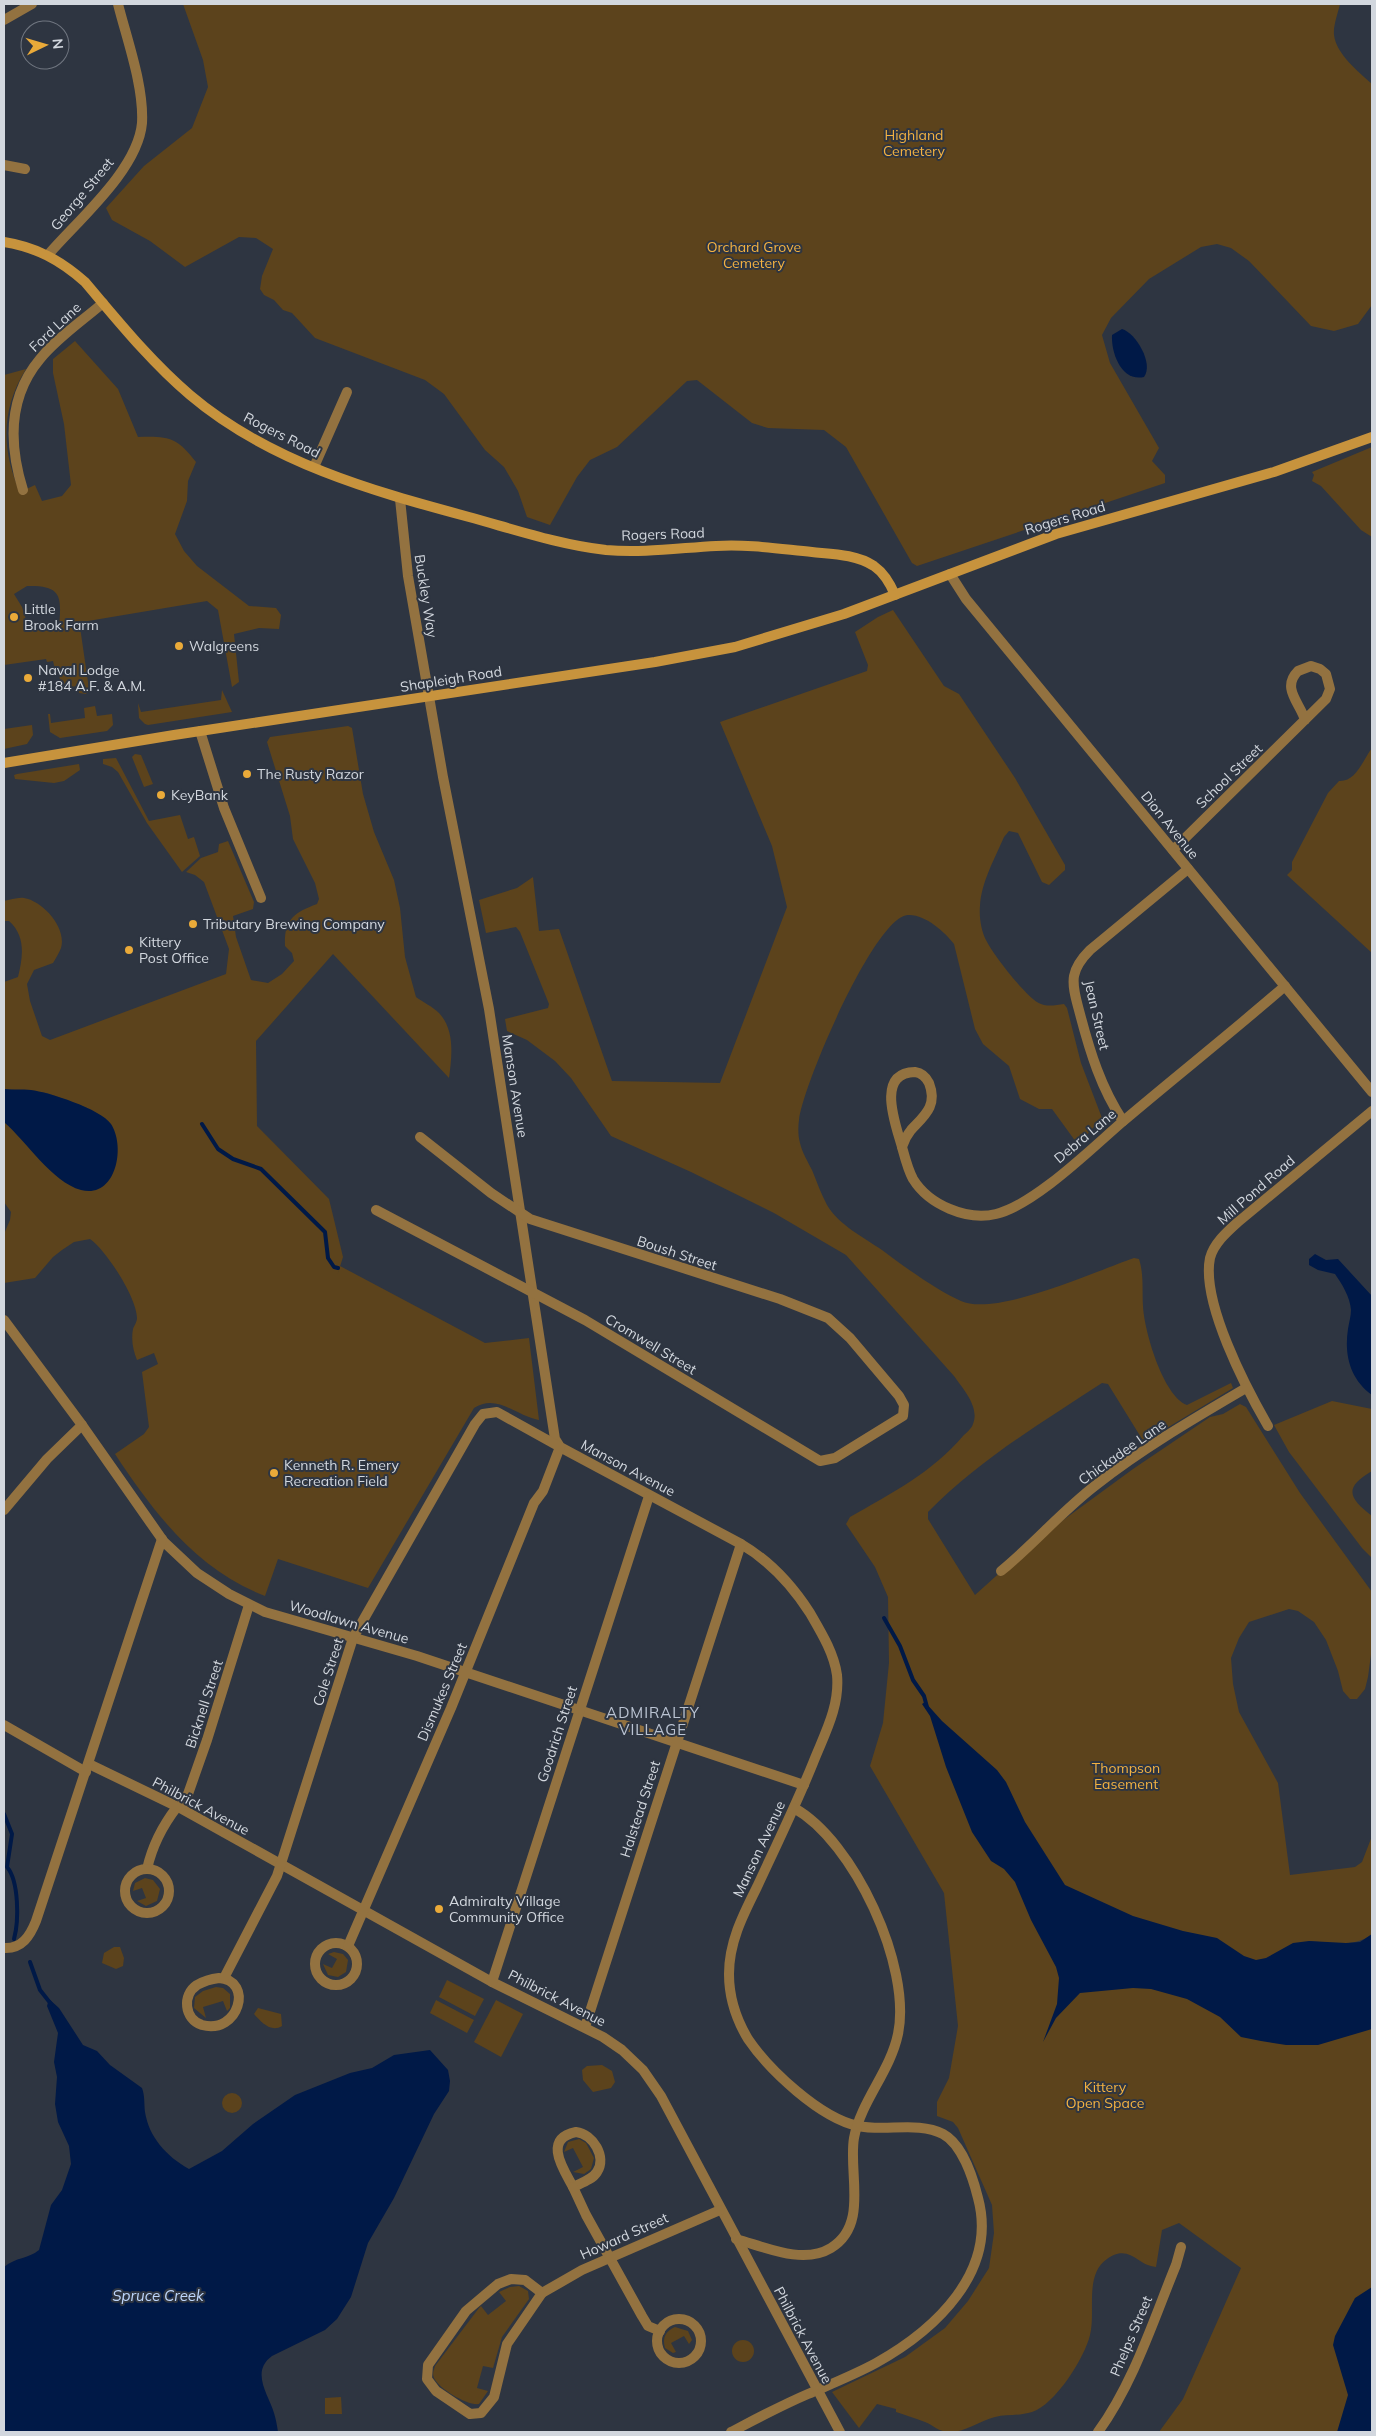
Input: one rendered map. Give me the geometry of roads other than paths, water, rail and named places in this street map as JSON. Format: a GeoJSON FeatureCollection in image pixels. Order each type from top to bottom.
{"type":"FeatureCollection","features":[{"type":"Feature","properties":{"kind":"main road","name":"Rogers Road"},"geometry":{"type":"LineString","coordinates":[[4,242],[30,248],[48,255],[85,282],[153,360],[191,396],[232,425],[314,467],[400,499],[558,540],[604,549],[629,551],[741,546],[856,558],[875,567],[890,583],[895,595],[1056,534],[1274,472],[1372,437]]}},
{"type":"Feature","properties":{"kind":"main road","name":"Shapleigh Road"},"geometry":{"type":"LineString","coordinates":[[4,763],[200,731],[655,662],[735,647],[797,630],[895,595]]}},
{"type":"Feature","properties":{"kind":"street"},"geometry":{"type":"LineString","coordinates":[[4,20],[32,4]]}},
{"type":"Feature","properties":{"kind":"street","name":"George Street"},"geometry":{"type":"LineString","coordinates":[[48,255],[121,171],[140,133],[142,117],[140,95],[118,4]]}},
{"type":"Feature","properties":{"kind":"street"},"geometry":{"type":"LineString","coordinates":[[4,165],[25,168]]}},
{"type":"Feature","properties":{"kind":"street","name":"Ford Lane"},"geometry":{"type":"LineString","coordinates":[[23,490],[13,441],[16,408],[23,389],[34,367],[47,351],[102,303]]}},
{"type":"Feature","properties":{"kind":"street"},"geometry":{"type":"LineString","coordinates":[[314,467],[347,392]]}},
{"type":"Feature","properties":{"kind":"street","name":"Buckley Way"},"geometry":{"type":"LineString","coordinates":[[400,499],[408,576],[428,697]]}},
{"type":"Feature","properties":{"kind":"street","name":"Dion Avenue"},"geometry":{"type":"LineString","coordinates":[[950,574],[966,599],[1372,1092]]}},
{"type":"Feature","properties":{"kind":"street","name":"School Street"},"geometry":{"type":"LineString","coordinates":[[1173,850],[1305,720],[1326,699],[1330,689],[1326,674],[1320,668],[1311,666],[1298,671],[1291,683],[1292,695],[1305,720]]}},
{"type":"Feature","properties":{"kind":"street","name":"Manson Avenue"},"geometry":{"type":"LineString","coordinates":[[428,697],[489,1009],[534,1294],[551,1426],[560,1447],[741,1544],[776,1569],[802,1601],[820,1631],[835,1662],[837,1696],[833,1713],[794,1808],[734,1937],[729,1959],[730,1995],[746,2034],[772,2067],[814,2103],[838,2118],[857,2126],[880,2129],[924,2129],[935,2131],[949,2138],[959,2152],[977,2194],[983,2223],[978,2258],[968,2278],[955,2297],[924,2331],[879,2362],[731,2432]]}},
{"type":"Feature","properties":{"kind":"street"},"geometry":{"type":"LineString","coordinates":[[200,731],[224,808],[261,898]]}},
{"type":"Feature","properties":{"kind":"street","name":"Jean Street"},"geometry":{"type":"LineString","coordinates":[[1123,1121],[1111,1104],[1097,1073],[1075,991],[1074,974],[1090,950],[1188,869]]}},
{"type":"Feature","properties":{"kind":"street","name":"Debra Lane"},"geometry":{"type":"LineString","coordinates":[[902,1147],[910,1131],[926,1116],[932,1103],[928,1082],[919,1073],[906,1073],[900,1076],[891,1088],[892,1107],[902,1147],[913,1179],[931,1198],[956,1212],[984,1216],[995,1215],[1031,1197],[1285,986]]}},
{"type":"Feature","properties":{"kind":"street","name":"Mill Pond Road"},"geometry":{"type":"LineString","coordinates":[[1268,1426],[1246,1388],[1230,1351],[1216,1308],[1210,1270],[1210,1257],[1214,1248],[1238,1222],[1372,1111]]}},
{"type":"Feature","properties":{"kind":"street","name":"Boush Street"},"geometry":{"type":"LineString","coordinates":[[420,1137],[530,1220],[780,1299],[828,1318],[850,1338],[899,1396],[904,1406],[904,1413]]}},
{"type":"Feature","properties":{"kind":"street","name":"Cromwell Street"},"geometry":{"type":"LineString","coordinates":[[376,1210],[585,1320],[820,1462],[835,1458],[898,1421],[904,1413]]}},
{"type":"Feature","properties":{"kind":"street","name":"Woodlawn Avenue"},"geometry":{"type":"LineString","coordinates":[[4,1320],[162,1539],[197,1573],[249,1605],[465,1673],[804,1784]]}},
{"type":"Feature","properties":{"kind":"street","name":"Chickadee Lane"},"geometry":{"type":"LineString","coordinates":[[1001,1571],[1030,1548],[1070,1507],[1121,1466],[1246,1388]]}},
{"type":"Feature","properties":{"kind":"street","name":"Cole Street"},"geometry":{"type":"LineString","coordinates":[[224,1978],[281,1865],[353,1638],[480,1416],[486,1413],[497,1412],[560,1447]]}},
{"type":"Feature","properties":{"kind":"street"},"geometry":{"type":"LineString","coordinates":[[4,1510],[47,1459],[82,1426]]}},
{"type":"Feature","properties":{"kind":"street","name":"Dismukes Street"},"geometry":{"type":"LineString","coordinates":[[348,1946],[465,1673],[534,1503],[543,1491],[560,1447]]}},
{"type":"Feature","properties":{"kind":"street","name":"Goodrich Street"},"geometry":{"type":"LineString","coordinates":[[492,1982],[649,1496]]}},
{"type":"Feature","properties":{"kind":"street"},"geometry":{"type":"LineString","coordinates":[[4,1948],[24,1942],[36,1921],[162,1539]]}},
{"type":"Feature","properties":{"kind":"street","name":"Halstead Street"},"geometry":{"type":"LineString","coordinates":[[585,2027],[741,1544]]}},
{"type":"Feature","properties":{"kind":"street","name":"Bicknell Street"},"geometry":{"type":"LineString","coordinates":[[147,1869],[151,1854],[170,1817],[188,1794],[249,1605]]}},
{"type":"Feature","properties":{"kind":"street","name":"Philbrick Avenue"},"geometry":{"type":"LineString","coordinates":[[4,1725],[87,1768],[178,1808],[492,1982],[585,2027],[622,2050],[652,2081],[840,2432]]}},
{"type":"Feature","properties":{"kind":"street"},"geometry":{"type":"LineString","coordinates":[[736,2239],[805,2256],[824,2251],[836,2244],[845,2232],[854,2208],[854,2147],[857,2126],[866,2104],[889,2062],[898,2035],[901,2005],[897,1978],[888,1944],[859,1880],[820,1828],[794,1808]]}},
{"type":"Feature","properties":{"kind":"street"},"geometry":{"type":"LineString","coordinates":[[147,1869],[162,1876],[168,1890],[166,1900],[161,1908],[146,1913],[136,1910],[129,1904],[125,1888],[134,1874],[147,1869]]}},
{"type":"Feature","properties":{"kind":"street"},"geometry":{"type":"LineString","coordinates":[[338,1943],[348,1946],[356,1960],[355,1973],[345,1983],[327,1983],[316,1969],[318,1954],[331,1944],[338,1943]]}},
{"type":"Feature","properties":{"kind":"street"},"geometry":{"type":"LineString","coordinates":[[224,1978],[232,1982],[238,1993],[239,2001],[235,2013],[226,2022],[216,2025],[198,2023],[187,2011],[187,2000],[190,1993],[196,1985],[206,1980],[224,1978]]}},
{"type":"Feature","properties":{"kind":"street"},"geometry":{"type":"LineString","coordinates":[[574,2187],[592,2177],[600,2163],[596,2146],[591,2138],[582,2132],[567,2135],[558,2147],[560,2162],[574,2187],[586,2215],[648,2326],[660,2331]]}},
{"type":"Feature","properties":{"kind":"street","name":"Howard Street"},"geometry":{"type":"LineString","coordinates":[[542,2293],[525,2280],[511,2279],[498,2284],[477,2299],[466,2310],[428,2365],[427,2379],[436,2391],[470,2414],[484,2410],[494,2397],[507,2344],[542,2293],[610,2258],[720,2210]]}},
{"type":"Feature","properties":{"kind":"street","name":"Phelps Street"},"geometry":{"type":"LineString","coordinates":[[1098,2432],[1111,2414],[1133,2370],[1176,2265],[1181,2247]]}},
{"type":"Feature","properties":{"kind":"street"},"geometry":{"type":"LineString","coordinates":[[672,2320],[689,2322],[700,2334],[698,2352],[688,2361],[677,2362],[669,2360],[658,2347],[660,2331],[672,2320]]}},
{"type":"Feature","properties":{"kind":"water"},"geometry":{"type":"Polygon","coordinates":[[[1122,329],[1133,336],[1142,350],[1147,365],[1144,377],[1130,375],[1119,365],[1113,350],[1112,335],[1122,329]]]}},
{"type":"Feature","properties":{"kind":"water"},"geometry":{"type":"Polygon","coordinates":[[[4,1089],[31,1090],[49,1094],[86,1107],[105,1118],[111,1124],[118,1145],[115,1169],[103,1187],[93,1191],[81,1190],[70,1186],[50,1170],[4,1122],[4,1089]]]}},
{"type":"Feature","properties":{"kind":"water"},"geometry":{"type":"Polygon","coordinates":[[[1315,1254],[1326,1260],[1338,1259],[1372,1296],[1372,1395],[1358,1382],[1350,1366],[1347,1339],[1351,1310],[1343,1286],[1335,1274],[1318,1270],[1309,1265],[1309,1259],[1315,1254]]]}},
{"type":"Feature","properties":{"kind":"water"},"geometry":{"type":"Polygon","coordinates":[[[925,1702],[942,1721],[997,1770],[1006,1782],[1025,1822],[1065,1885],[1133,1916],[1183,1931],[1217,1938],[1244,1956],[1256,1960],[1266,1958],[1293,1943],[1309,1941],[1360,1942],[1372,1934],[1372,2029],[1318,2045],[1286,2045],[1261,2041],[1241,2037],[1220,2017],[1187,1999],[1151,1989],[1133,1988],[1080,1993],[1056,2018],[1043,2042],[1057,2004],[1059,1978],[1056,1967],[1031,1920],[1015,1882],[1004,1869],[991,1861],[972,1832],[946,1767],[930,1716],[922,1704],[925,1702]]]}},
{"type":"Feature","properties":{"kind":"water","name":"Spruce Creek"},"geometry":{"type":"Polygon","coordinates":[[[49,1999],[59,2008],[83,2045],[97,2051],[110,2065],[142,2088],[145,2112],[150,2130],[166,2152],[189,2169],[222,2151],[253,2124],[295,2095],[350,2073],[372,2068],[394,2055],[430,2050],[448,2070],[449,2091],[434,2114],[394,2198],[368,2243],[351,2297],[337,2319],[325,2330],[272,2356],[262,2369],[263,2384],[274,2413],[278,2432],[4,2432],[4,2267],[39,2250],[51,2205],[62,2190],[71,2164],[69,2146],[58,2122],[55,2104],[57,2077],[54,2062],[58,2033],[47,2006],[49,1999]]]}},
{"type":"Feature","properties":{"kind":"water"},"geometry":{"type":"Polygon","coordinates":[[[1372,2287],[1372,2432],[1337,2432],[1348,2395],[1333,2345],[1335,2336],[1355,2298],[1372,2287]]]}},
{"type":"Feature","properties":{"kind":"waterway"},"geometry":{"type":"LineString","coordinates":[[202,1124],[218,1149],[233,1159],[261,1169],[325,1232],[328,1258],[334,1267],[338,1268]]}},
{"type":"Feature","properties":{"kind":"waterway"},"geometry":{"type":"LineString","coordinates":[[884,1618],[900,1646],[913,1680],[924,1696],[927,1707]]}},
{"type":"Feature","properties":{"kind":"waterway"},"geometry":{"type":"LineString","coordinates":[[4,1814],[12,1834],[7,1867],[11,1873],[16,1891],[17,1922],[14,1939]]}},
{"type":"Feature","properties":{"kind":"waterway"},"geometry":{"type":"LineString","coordinates":[[30,1962],[40,1990],[51,2004]]}},
{"type":"Feature","properties":{"kind":"place","name":"Little Brook Farm"},"geometry":{"type":"Point","coordinates":[14,617]}},
{"type":"Feature","properties":{"kind":"place","name":"Walgreens"},"geometry":{"type":"Point","coordinates":[179,646]}},
{"type":"Feature","properties":{"kind":"place","name":"Naval Lodge #184 A.F. & A.M."},"geometry":{"type":"Point","coordinates":[28,678]}},
{"type":"Feature","properties":{"kind":"place","name":"The Rusty Razor"},"geometry":{"type":"Point","coordinates":[247,774]}},
{"type":"Feature","properties":{"kind":"place","name":"KeyBank"},"geometry":{"type":"Point","coordinates":[161,795]}},
{"type":"Feature","properties":{"kind":"place","name":"Tributary Brewing Company"},"geometry":{"type":"Point","coordinates":[193,924]}},
{"type":"Feature","properties":{"kind":"place","name":"Kittery Post Office"},"geometry":{"type":"Point","coordinates":[129,950]}},
{"type":"Feature","properties":{"kind":"place","name":"Kenneth R. Emery Recreation Field"},"geometry":{"type":"Point","coordinates":[274,1473]}},
{"type":"Feature","properties":{"kind":"place","name":"Admiralty Village Community Office"},"geometry":{"type":"Point","coordinates":[439,1909]}},
{"type":"Feature","properties":{"kind":"district","name":"ADMIRALTY VILLAGE"},"geometry":{"type":"Point","coordinates":[653,1720]}},
{"type":"Feature","properties":{"kind":"park label","name":"Highland Cemetery"},"geometry":{"type":"Point","coordinates":[914,144]}},
{"type":"Feature","properties":{"kind":"park label","name":"Orchard Grove Cemetery"},"geometry":{"type":"Point","coordinates":[754,256]}},
{"type":"Feature","properties":{"kind":"park label","name":"Thompson Easement"},"geometry":{"type":"Point","coordinates":[1126,1776]}},
{"type":"Feature","properties":{"kind":"park label","name":"Kittery Open Space"},"geometry":{"type":"Point","coordinates":[1105,2096]}}]}
